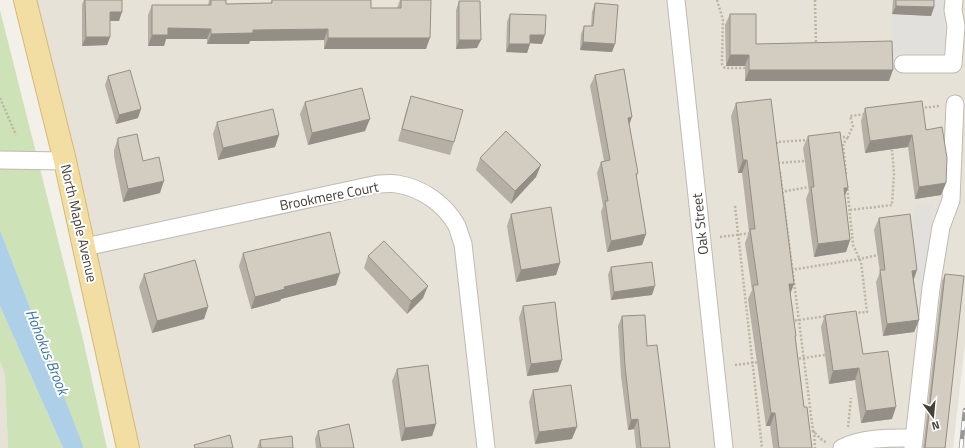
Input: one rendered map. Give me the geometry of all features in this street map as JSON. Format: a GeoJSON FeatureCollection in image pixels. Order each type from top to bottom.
{"type":"FeatureCollection","features":[{"type":"Feature","properties":{"kind":"main road","name":"North Maple Avenue"},"geometry":{"type":"LineString","coordinates":[[25,0],[65,161],[128,448]]}},
{"type":"Feature","properties":{"kind":"street","name":"Oak Street"},"geometry":{"type":"LineString","coordinates":[[676,0],[724,448]]}},
{"type":"Feature","properties":{"kind":"street"},"geometry":{"type":"LineString","coordinates":[[903,64],[953,64],[956,26],[953,10],[954,0]]}},
{"type":"Feature","properties":{"kind":"street"},"geometry":{"type":"LineString","coordinates":[[840,446],[892,438],[913,443],[931,288],[941,227],[951,200],[955,104]]}},
{"type":"Feature","properties":{"kind":"street"},"geometry":{"type":"LineString","coordinates":[[0,160],[65,161]]}},
{"type":"Feature","properties":{"kind":"street","name":"Brookmere Court"},"geometry":{"type":"LineString","coordinates":[[85,248],[378,184],[396,184],[414,189],[430,197],[445,209],[456,226],[463,244],[486,448]]}},
{"type":"Feature","properties":{"kind":"path"},"geometry":{"type":"LineString","coordinates":[[716,0],[723,20],[722,64],[725,68],[745,68]]}},
{"type":"Feature","properties":{"kind":"path"},"geometry":{"type":"LineString","coordinates":[[815,0],[816,48]]}},
{"type":"Feature","properties":{"kind":"path"},"geometry":{"type":"LineString","coordinates":[[0,98],[16,135]]}},
{"type":"Feature","properties":{"kind":"path"},"geometry":{"type":"LineString","coordinates":[[916,108],[955,104]]}},
{"type":"Feature","properties":{"kind":"path"},"geometry":{"type":"LineString","coordinates":[[852,313],[867,312],[861,262],[854,245],[843,144],[853,126],[850,116],[872,114]]}},
{"type":"Feature","properties":{"kind":"path"},"geometry":{"type":"LineString","coordinates":[[832,138],[848,137]]}},
{"type":"Feature","properties":{"kind":"path"},"geometry":{"type":"LineString","coordinates":[[777,149],[776,142],[808,140]]}},
{"type":"Feature","properties":{"kind":"path"},"geometry":{"type":"LineString","coordinates":[[850,210],[892,205],[894,173],[892,150]]}},
{"type":"Feature","properties":{"kind":"path"},"geometry":{"type":"LineString","coordinates":[[778,156],[815,448]]}},
{"type":"Feature","properties":{"kind":"path"},"geometry":{"type":"LineString","coordinates":[[773,163],[805,161]]}},
{"type":"Feature","properties":{"kind":"path"},"geometry":{"type":"LineString","coordinates":[[776,193],[808,187]]}},
{"type":"Feature","properties":{"kind":"path"},"geometry":{"type":"LineString","coordinates":[[735,206],[762,448]]}},
{"type":"Feature","properties":{"kind":"path"},"geometry":{"type":"LineString","coordinates":[[780,230],[788,229]]}},
{"type":"Feature","properties":{"kind":"path"},"geometry":{"type":"LineString","coordinates":[[720,236],[752,233]]}},
{"type":"Feature","properties":{"kind":"path"},"geometry":{"type":"LineString","coordinates":[[786,271],[878,255]]}},
{"type":"Feature","properties":{"kind":"path"},"geometry":{"type":"LineString","coordinates":[[788,321],[829,316]]}},
{"type":"Feature","properties":{"kind":"path"},"geometry":{"type":"LineString","coordinates":[[790,359],[825,355]]}},
{"type":"Feature","properties":{"kind":"path"},"geometry":{"type":"LineString","coordinates":[[735,365],[767,361]]}},
{"type":"Feature","properties":{"kind":"path"},"geometry":{"type":"LineString","coordinates":[[814,431],[821,439],[840,446],[851,398]]}},
{"type":"Feature","properties":{"kind":"shaded area"},"geometry":{"type":"Polygon","coordinates":[[[32,0],[965,0],[965,343],[953,448],[140,448],[101,280],[32,0]]]}},
{"type":"Feature","properties":{"kind":"shaded area"},"geometry":{"type":"Polygon","coordinates":[[[931,0],[961,0],[957,54],[892,53],[892,14],[931,0]]]}},
{"type":"Feature","properties":{"kind":"shaded area"},"geometry":{"type":"Polygon","coordinates":[[[933,202],[926,330],[913,268],[912,224],[917,205],[933,202]]]}},
{"type":"Feature","properties":{"kind":"shaded area"},"geometry":{"type":"Polygon","coordinates":[[[0,361],[5,375],[8,448],[0,448],[0,361]]]}},
{"type":"Feature","properties":{"kind":"green space"},"geometry":{"type":"Polygon","coordinates":[[[0,10],[83,339],[107,448],[83,448],[0,230],[0,10]]]}},
{"type":"Feature","properties":{"kind":"green space"},"geometry":{"type":"Polygon","coordinates":[[[0,306],[63,448],[8,448],[5,375],[0,361],[0,306]]]}},
{"type":"Feature","properties":{"kind":"water","name":"Hohokus Brook"},"geometry":{"type":"Polygon","coordinates":[[[0,230],[83,448],[63,448],[0,306],[0,230]]]}},
{"type":"Feature","properties":{"kind":"building"},"geometry":{"type":"Polygon","coordinates":[[[85,0],[122,0],[122,12],[110,12],[110,37],[86,37],[85,0]]]}},
{"type":"Feature","properties":{"kind":"building"},"geometry":{"type":"Polygon","coordinates":[[[211,0],[226,0],[226,4],[272,3],[272,0],[371,0],[371,8],[401,8],[401,0],[431,0],[430,38],[328,38],[328,29],[253,30],[253,33],[211,34],[211,29],[168,28],[168,35],[152,35],[152,5],[211,5],[211,0]]]}},
{"type":"Feature","properties":{"kind":"building"},"geometry":{"type":"Polygon","coordinates":[[[896,0],[934,0],[934,7],[896,6],[896,0]]]}},
{"type":"Feature","properties":{"kind":"building"},"geometry":{"type":"Polygon","coordinates":[[[459,1],[480,1],[481,40],[459,40],[459,1]]]}},
{"type":"Feature","properties":{"kind":"building"},"geometry":{"type":"Polygon","coordinates":[[[595,3],[618,5],[615,44],[583,42],[584,26],[593,26],[595,3]]]}},
{"type":"Feature","properties":{"kind":"building"},"geometry":{"type":"Polygon","coordinates":[[[510,14],[546,15],[545,35],[530,35],[530,44],[509,44],[510,14]]]}},
{"type":"Feature","properties":{"kind":"building"},"geometry":{"type":"Polygon","coordinates":[[[730,14],[756,14],[756,44],[892,41],[893,70],[749,70],[749,55],[730,55],[730,14]]]}},
{"type":"Feature","properties":{"kind":"building"},"geometry":{"type":"Polygon","coordinates":[[[624,69],[632,117],[628,118],[638,173],[636,174],[646,234],[611,241],[605,201],[608,201],[601,162],[610,160],[595,75],[624,69]]]}},
{"type":"Feature","properties":{"kind":"building"},"geometry":{"type":"Polygon","coordinates":[[[130,70],[141,109],[119,115],[108,76],[130,70]]]}},
{"type":"Feature","properties":{"kind":"building"},"geometry":{"type":"Polygon","coordinates":[[[362,88],[370,119],[312,133],[305,102],[362,88]]]}},
{"type":"Feature","properties":{"kind":"building"},"geometry":{"type":"Polygon","coordinates":[[[411,96],[463,110],[454,142],[402,129],[411,96]]]}},
{"type":"Feature","properties":{"kind":"building"},"geometry":{"type":"Polygon","coordinates":[[[771,99],[794,284],[789,284],[795,336],[804,407],[807,407],[812,448],[779,448],[775,413],[771,413],[753,285],[758,285],[750,229],[755,229],[747,160],[743,160],[736,103],[771,99]]]}},
{"type":"Feature","properties":{"kind":"building"},"geometry":{"type":"Polygon","coordinates":[[[922,101],[926,130],[942,127],[947,158],[946,183],[919,187],[912,135],[870,141],[865,108],[922,101]]]}},
{"type":"Feature","properties":{"kind":"building"},"geometry":{"type":"Polygon","coordinates":[[[273,109],[279,135],[223,148],[217,122],[273,109]]]}},
{"type":"Feature","properties":{"kind":"building"},"geometry":{"type":"Polygon","coordinates":[[[506,131],[541,165],[515,191],[480,158],[506,131]]]}},
{"type":"Feature","properties":{"kind":"building"},"geometry":{"type":"Polygon","coordinates":[[[840,132],[848,188],[844,188],[850,240],[818,244],[811,187],[814,187],[808,136],[840,132]]]}},
{"type":"Feature","properties":{"kind":"building"},"geometry":{"type":"Polygon","coordinates":[[[137,134],[143,161],[159,157],[164,181],[128,189],[118,138],[137,134]]]}},
{"type":"Feature","properties":{"kind":"building"},"geometry":{"type":"Polygon","coordinates":[[[551,207],[560,263],[521,270],[511,214],[551,207]]]}},
{"type":"Feature","properties":{"kind":"building"},"geometry":{"type":"Polygon","coordinates":[[[910,214],[917,270],[912,271],[919,320],[887,324],[880,270],[885,270],[879,218],[910,214]]]}},
{"type":"Feature","properties":{"kind":"building"},"geometry":{"type":"Polygon","coordinates":[[[330,232],[340,273],[284,287],[285,289],[255,297],[243,253],[330,232]]]}},
{"type":"Feature","properties":{"kind":"building"},"geometry":{"type":"Polygon","coordinates":[[[384,241],[428,286],[411,301],[368,256],[384,241]]]}},
{"type":"Feature","properties":{"kind":"building"},"geometry":{"type":"Polygon","coordinates":[[[195,260],[208,307],[157,321],[144,274],[195,260]]]}},
{"type":"Feature","properties":{"kind":"building"},"geometry":{"type":"Polygon","coordinates":[[[652,262],[655,286],[614,292],[611,267],[652,262]]]}},
{"type":"Feature","properties":{"kind":"building"},"geometry":{"type":"Polygon","coordinates":[[[945,274],[964,276],[945,448],[925,448],[945,274]]]}},
{"type":"Feature","properties":{"kind":"building"},"geometry":{"type":"Polygon","coordinates":[[[555,302],[562,360],[531,364],[523,306],[555,302]]]}},
{"type":"Feature","properties":{"kind":"building"},"geometry":{"type":"Polygon","coordinates":[[[856,311],[863,354],[888,351],[896,407],[866,411],[859,368],[833,371],[825,315],[856,311]]]}},
{"type":"Feature","properties":{"kind":"building"},"geometry":{"type":"Polygon","coordinates":[[[645,315],[647,346],[657,345],[670,448],[641,448],[638,419],[631,420],[625,366],[622,316],[645,315]]]}},
{"type":"Feature","properties":{"kind":"building"},"geometry":{"type":"Polygon","coordinates":[[[428,365],[436,424],[405,428],[397,369],[428,365]]]}},
{"type":"Feature","properties":{"kind":"building"},"geometry":{"type":"Polygon","coordinates":[[[571,385],[577,427],[539,432],[533,390],[571,385]]]}},
{"type":"Feature","properties":{"kind":"building"},"geometry":{"type":"Polygon","coordinates":[[[349,424],[354,448],[321,448],[318,431],[349,424]]]}},
{"type":"Feature","properties":{"kind":"building"},"geometry":{"type":"Polygon","coordinates":[[[230,435],[233,448],[195,448],[194,445],[230,435]]]}},
{"type":"Feature","properties":{"kind":"building"},"geometry":{"type":"Polygon","coordinates":[[[292,436],[293,448],[261,448],[260,440],[292,436]]]}},
{"type":"Feature","properties":{"kind":"railway"},"geometry":{"type":"LineString","coordinates":[[961,448],[965,410]]}}]}
